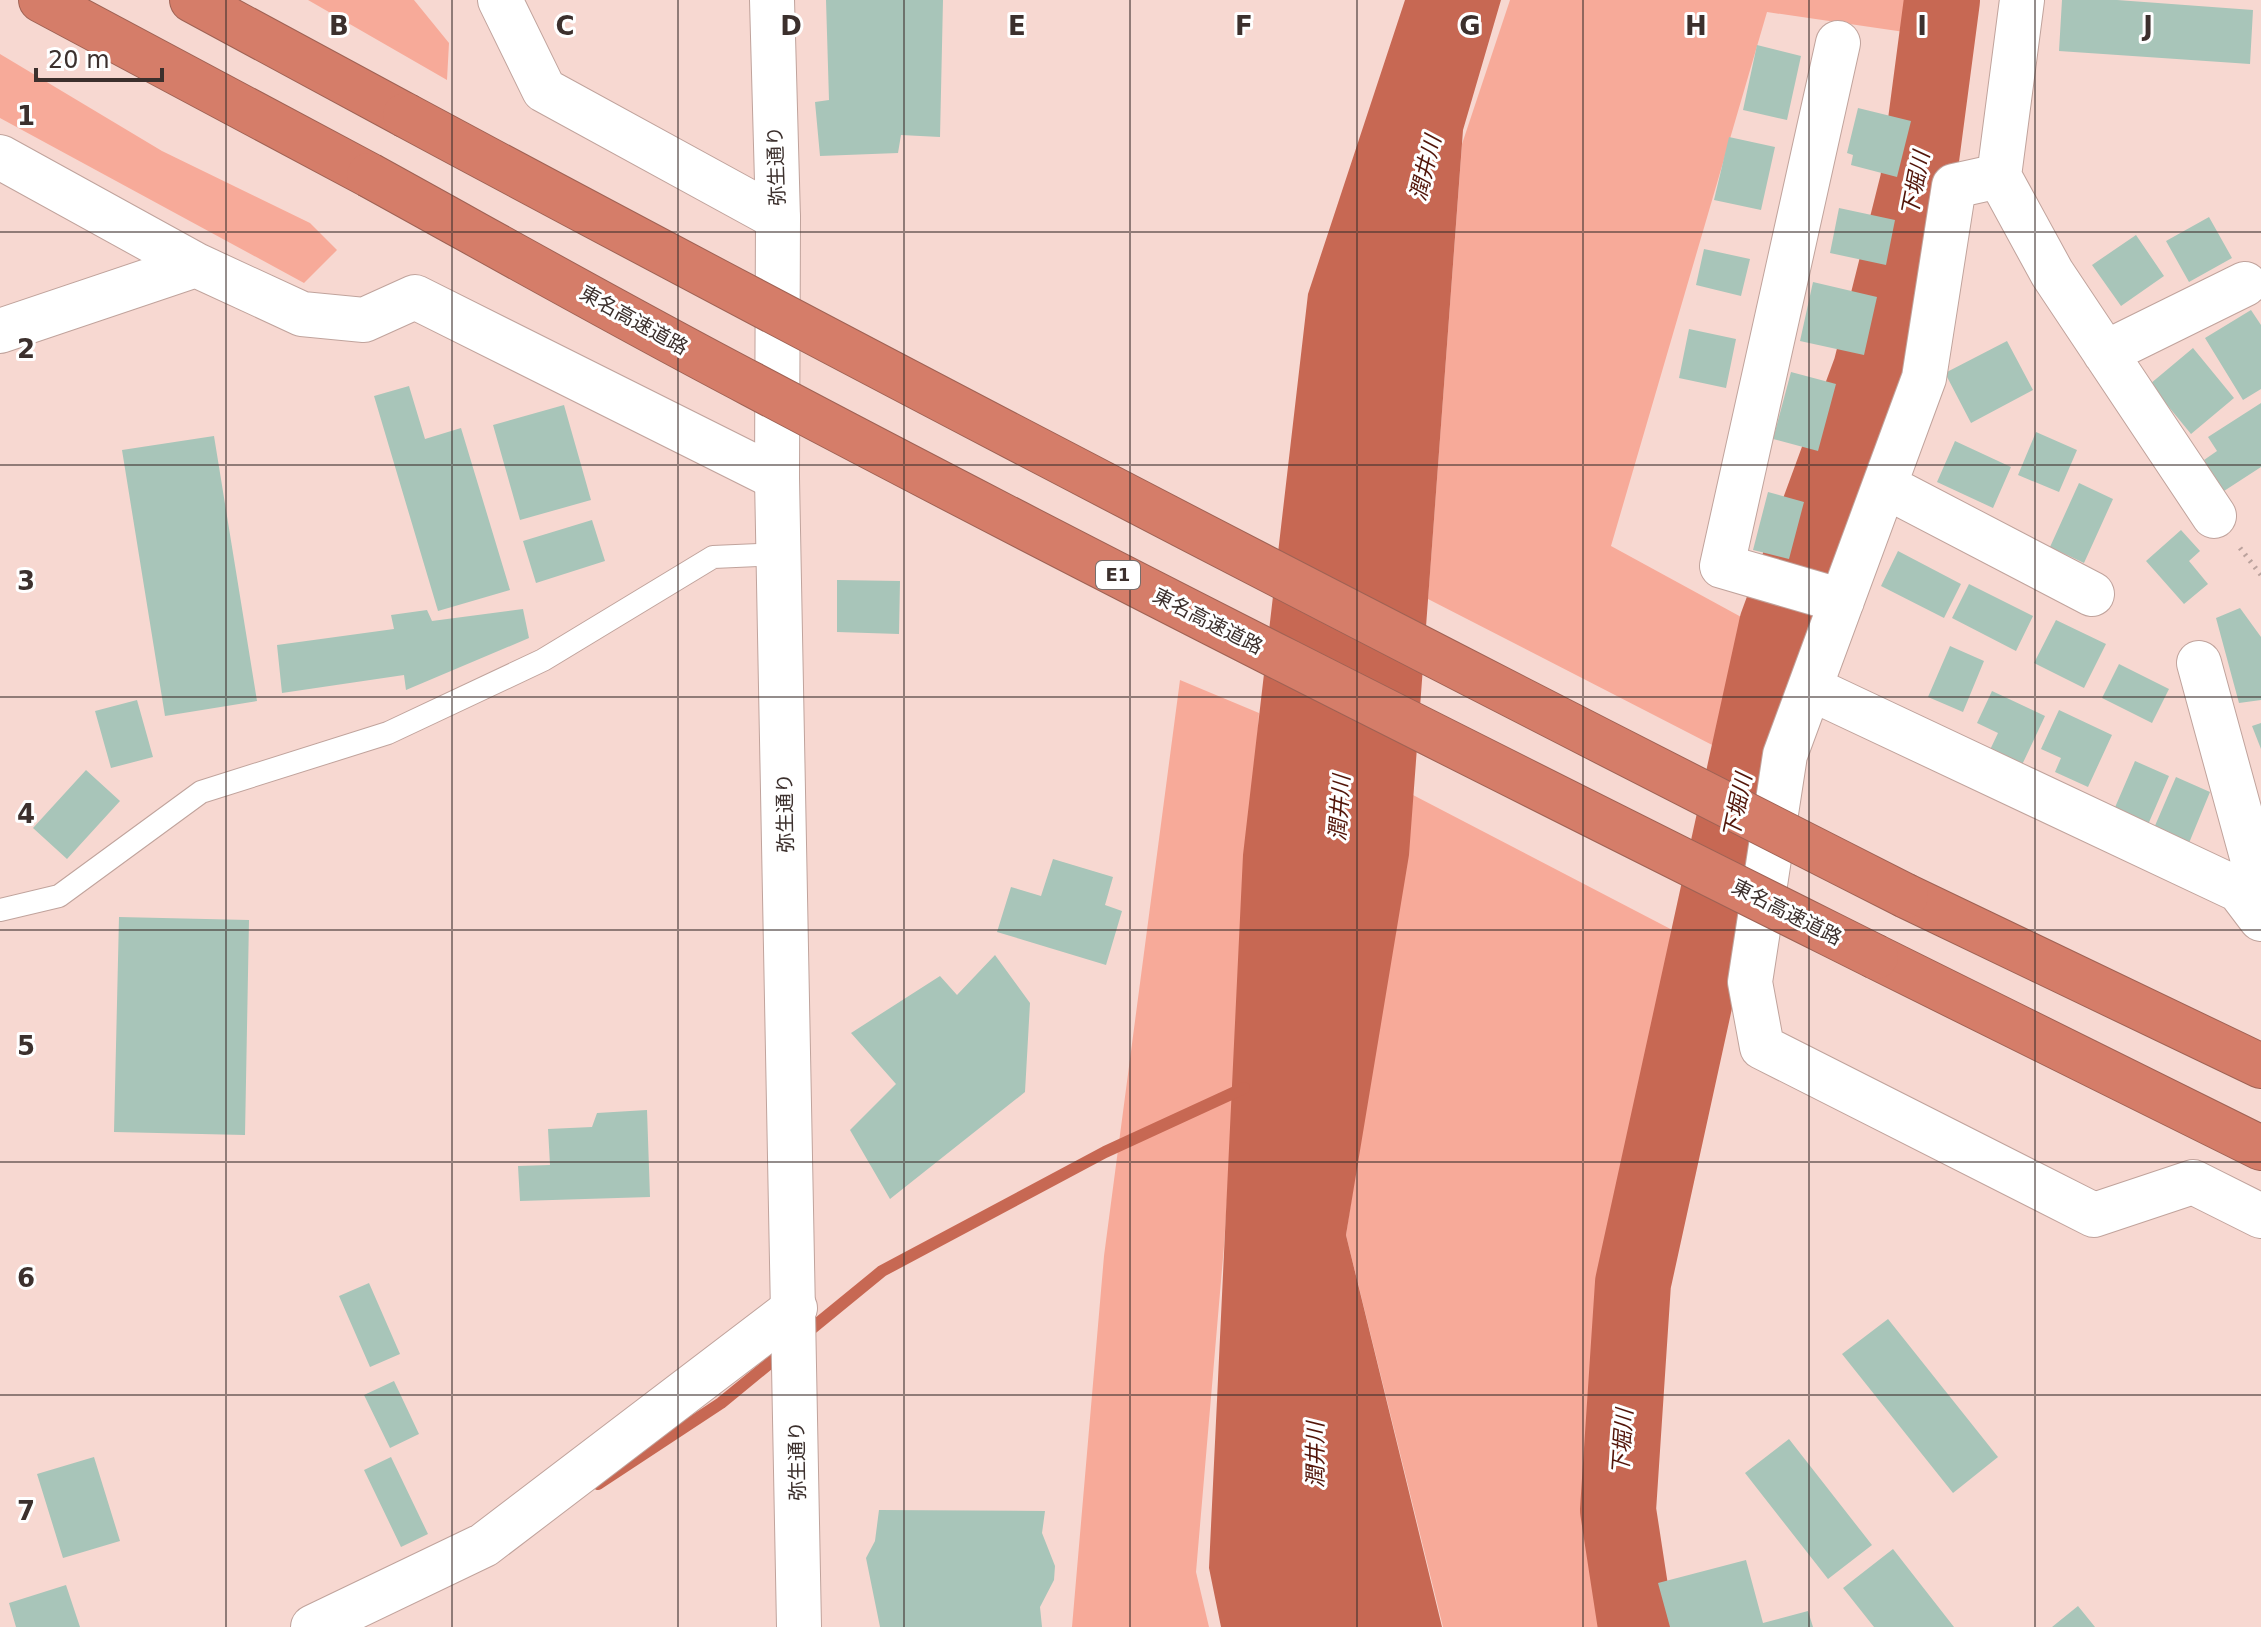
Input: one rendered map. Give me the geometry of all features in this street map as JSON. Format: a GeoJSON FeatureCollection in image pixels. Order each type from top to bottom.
{"type":"FeatureCollection","features":[{"type":"Feature","properties":{"kind":"highway","name":"東名高速道路"},"geometry":{"type":"LineString","coordinates":[[41,0],[748,383],[950,488],[1281,658],[2261,1148]]}},
{"type":"Feature","properties":{"kind":"highway"},"geometry":{"type":"LineString","coordinates":[[192,0],[753,302],[1625,754],[1906,896],[2261,1066]]}},
{"type":"Feature","properties":{"kind":"street"},"geometry":{"type":"LineString","coordinates":[[500,0],[544,90],[778,218]]}},
{"type":"Feature","properties":{"kind":"street","name":"弥生通り"},"geometry":{"type":"LineString","coordinates":[[772,0],[778,218],[777,478],[799,1627]]}},
{"type":"Feature","properties":{"kind":"street"},"geometry":{"type":"LineString","coordinates":[[2022,0],[1999,176],[2052,273],[2214,516]]}},
{"type":"Feature","properties":{"kind":"street"},"geometry":{"type":"LineString","coordinates":[[1833,599],[1722,566],[1838,43]]}},
{"type":"Feature","properties":{"kind":"street"},"geometry":{"type":"LineString","coordinates":[[0,157],[196,265],[302,314],[364,320],[415,297],[777,478]]}},
{"type":"Feature","properties":{"kind":"street"},"geometry":{"type":"LineString","coordinates":[[1999,176],[1954,186],[1924,378],[1885,486],[1833,599],[1810,688],[1785,755],[1750,982],[1762,1047],[2094,1215],[2193,1182],[2261,1216]]}},
{"type":"Feature","properties":{"kind":"street"},"geometry":{"type":"LineString","coordinates":[[0,331],[196,265]]}},
{"type":"Feature","properties":{"kind":"street"},"geometry":{"type":"LineString","coordinates":[[2105,353],[2245,284]]}},
{"type":"Feature","properties":{"kind":"street"},"geometry":{"type":"LineString","coordinates":[[1885,486],[2092,594]]}},
{"type":"Feature","properties":{"kind":"street"},"geometry":{"type":"LineString","coordinates":[[2199,663],[2261,890]]}},
{"type":"Feature","properties":{"kind":"street"},"geometry":{"type":"LineString","coordinates":[[1810,688],[2239,890],[2261,919]]}},
{"type":"Feature","properties":{"kind":"street"},"geometry":{"type":"LineString","coordinates":[[313,1627],[484,1545],[795,1308]]}},
{"type":"Feature","properties":{"kind":"lane"},"geometry":{"type":"LineString","coordinates":[[0,910],[59,896],[201,792],[388,733],[543,660],[713,557],[780,554]]}},
{"type":"Feature","properties":{"kind":"shaded area"},"geometry":{"type":"Polygon","coordinates":[[[308,0],[414,0],[449,43],[447,80],[308,0]]]}},
{"type":"Feature","properties":{"kind":"shaded area"},"geometry":{"type":"Polygon","coordinates":[[[1510,0],[1928,0],[1925,35],[1767,12],[1611,546],[1754,624],[1720,749],[1428,599],[1462,144],[1510,0]]]}},
{"type":"Feature","properties":{"kind":"shaded area"},"geometry":{"type":"Polygon","coordinates":[[[0,54],[162,151],[310,223],[337,250],[304,283],[0,118],[0,54]]]}},
{"type":"Feature","properties":{"kind":"shaded area"},"geometry":{"type":"Polygon","coordinates":[[[1180,680],[1259,713],[1224,1246],[1196,1572],[1209,1627],[1072,1627],[1104,1256],[1180,680]]]}},
{"type":"Feature","properties":{"kind":"shaded area"},"geometry":{"type":"Polygon","coordinates":[[[1413,795],[1707,948],[1623,1256],[1626,1627],[1443,1627],[1346,1235],[1413,795]]]}},
{"type":"Feature","properties":{"kind":"water","name":"潤井川"},"geometry":{"type":"Polygon","coordinates":[[[1405,0],[1501,0],[1463,130],[1409,855],[1346,1235],[1442,1627],[1221,1627],[1209,1568],[1243,855],[1308,294],[1405,0]]]}},
{"type":"Feature","properties":{"kind":"building"},"geometry":{"type":"Polygon","coordinates":[[[826,0],[943,0],[940,137],[901,135],[898,153],[820,156],[815,102],[829,100],[826,0]]]}},
{"type":"Feature","properties":{"kind":"building"},"geometry":{"type":"Polygon","coordinates":[[[2062,0],[2117,0],[2253,10],[2250,64],[2059,51],[2062,0]]]}},
{"type":"Feature","properties":{"kind":"building"},"geometry":{"type":"Polygon","coordinates":[[[1757,45],[1801,56],[1787,120],[1743,110],[1757,45]]]}},
{"type":"Feature","properties":{"kind":"building"},"geometry":{"type":"Polygon","coordinates":[[[1858,108],[1911,121],[1897,177],[1851,165],[1853,155],[1847,153],[1858,108]]]}},
{"type":"Feature","properties":{"kind":"building"},"geometry":{"type":"Polygon","coordinates":[[[1729,137],[1775,147],[1761,210],[1714,200],[1729,137]]]}},
{"type":"Feature","properties":{"kind":"building"},"geometry":{"type":"Polygon","coordinates":[[[1839,208],[1895,220],[1886,265],[1830,253],[1839,208]]]}},
{"type":"Feature","properties":{"kind":"building"},"geometry":{"type":"Polygon","coordinates":[[[2209,217],[2232,258],[2189,282],[2166,241],[2209,217]]]}},
{"type":"Feature","properties":{"kind":"building"},"geometry":{"type":"Polygon","coordinates":[[[2136,235],[2164,276],[2121,306],[2092,265],[2136,235]]]}},
{"type":"Feature","properties":{"kind":"building"},"geometry":{"type":"Polygon","coordinates":[[[1704,249],[1750,259],[1741,296],[1696,285],[1704,249]]]}},
{"type":"Feature","properties":{"kind":"building"},"geometry":{"type":"Polygon","coordinates":[[[1813,282],[1877,297],[1864,355],[1800,341],[1813,282]]]}},
{"type":"Feature","properties":{"kind":"building"},"geometry":{"type":"Polygon","coordinates":[[[2251,310],[2261,325],[2261,389],[2243,400],[2205,338],[2251,310]]]}},
{"type":"Feature","properties":{"kind":"building"},"geometry":{"type":"Polygon","coordinates":[[[1689,329],[1736,339],[1726,388],[1679,378],[1689,329]]]}},
{"type":"Feature","properties":{"kind":"building"},"geometry":{"type":"Polygon","coordinates":[[[2007,341],[2033,390],[1971,423],[1945,373],[2007,341]]]}},
{"type":"Feature","properties":{"kind":"building"},"geometry":{"type":"Polygon","coordinates":[[[2193,348],[2234,398],[2191,434],[2150,384],[2193,348]]]}},
{"type":"Feature","properties":{"kind":"building"},"geometry":{"type":"Polygon","coordinates":[[[1791,372],[1836,384],[1818,451],[1773,439],[1791,372]]]}},
{"type":"Feature","properties":{"kind":"building"},"geometry":{"type":"Polygon","coordinates":[[[409,386],[425,439],[461,428],[510,590],[438,611],[374,396],[409,386]]]}},
{"type":"Feature","properties":{"kind":"building"},"geometry":{"type":"Polygon","coordinates":[[[2261,403],[2261,467],[2224,491],[2204,460],[2217,451],[2208,437],[2261,403]]]}},
{"type":"Feature","properties":{"kind":"building"},"geometry":{"type":"Polygon","coordinates":[[[564,405],[591,500],[520,520],[493,425],[564,405]]]}},
{"type":"Feature","properties":{"kind":"building"},"geometry":{"type":"Polygon","coordinates":[[[2036,432],[2077,450],[2059,492],[2018,475],[2036,432]]]}},
{"type":"Feature","properties":{"kind":"building"},"geometry":{"type":"Polygon","coordinates":[[[214,436],[257,701],[165,716],[122,450],[214,436]]]}},
{"type":"Feature","properties":{"kind":"building"},"geometry":{"type":"Polygon","coordinates":[[[1955,441],[2011,467],[1993,508],[1937,482],[1955,441]]]}},
{"type":"Feature","properties":{"kind":"building"},"geometry":{"type":"Polygon","coordinates":[[[2079,483],[2113,499],[2084,563],[2050,547],[2079,483]]]}},
{"type":"Feature","properties":{"kind":"building"},"geometry":{"type":"Polygon","coordinates":[[[1768,492],[1804,502],[1789,559],[1753,550],[1768,492]]]}},
{"type":"Feature","properties":{"kind":"building"},"geometry":{"type":"Polygon","coordinates":[[[592,520],[605,561],[536,583],[523,541],[592,520]]]}},
{"type":"Feature","properties":{"kind":"building"},"geometry":{"type":"Polygon","coordinates":[[[2181,530],[2200,551],[2189,561],[2208,584],[2184,604],[2146,561],[2181,530]]]}},
{"type":"Feature","properties":{"kind":"building"},"geometry":{"type":"Polygon","coordinates":[[[1898,551],[1961,584],[1944,618],[1881,586],[1898,551]]]}},
{"type":"Feature","properties":{"kind":"building"},"geometry":{"type":"Polygon","coordinates":[[[837,580],[900,581],[899,634],[837,632],[837,580]]]}},
{"type":"Feature","properties":{"kind":"building"},"geometry":{"type":"Polygon","coordinates":[[[1969,584],[2033,616],[2016,651],[1952,618],[1969,584]]]}},
{"type":"Feature","properties":{"kind":"building"},"geometry":{"type":"Polygon","coordinates":[[[2240,608],[2261,637],[2261,700],[2239,703],[2216,618],[2240,608]]]}},
{"type":"Feature","properties":{"kind":"building"},"geometry":{"type":"Polygon","coordinates":[[[523,609],[529,638],[406,690],[404,675],[282,693],[277,645],[394,629],[391,615],[427,610],[432,621],[523,609]]]}},
{"type":"Feature","properties":{"kind":"building"},"geometry":{"type":"Polygon","coordinates":[[[2056,620],[2106,644],[2084,688],[2034,663],[2056,620]]]}},
{"type":"Feature","properties":{"kind":"building"},"geometry":{"type":"Polygon","coordinates":[[[1950,646],[1984,661],[1963,712],[1928,697],[1950,646]]]}},
{"type":"Feature","properties":{"kind":"building"},"geometry":{"type":"Polygon","coordinates":[[[2119,664],[2169,689],[2152,723],[2102,698],[2119,664]]]}},
{"type":"Feature","properties":{"kind":"building"},"geometry":{"type":"Polygon","coordinates":[[[1992,691],[2045,716],[2021,767],[1989,752],[1998,733],[1977,723],[1992,691]]]}},
{"type":"Feature","properties":{"kind":"building"},"geometry":{"type":"Polygon","coordinates":[[[137,700],[153,757],[111,768],[95,711],[137,700]]]}},
{"type":"Feature","properties":{"kind":"building"},"geometry":{"type":"Polygon","coordinates":[[[2059,710],[2112,735],[2088,787],[2055,772],[2061,758],[2041,749],[2059,710]]]}},
{"type":"Feature","properties":{"kind":"building"},"geometry":{"type":"Polygon","coordinates":[[[2261,723],[2261,749],[2252,726],[2261,723]]]}},
{"type":"Feature","properties":{"kind":"building"},"geometry":{"type":"Polygon","coordinates":[[[2135,761],[2169,776],[2147,827],[2113,812],[2135,761]]]}},
{"type":"Feature","properties":{"kind":"building"},"geometry":{"type":"Polygon","coordinates":[[[86,770],[120,801],[67,859],[33,828],[86,770]]]}},
{"type":"Feature","properties":{"kind":"building"},"geometry":{"type":"Polygon","coordinates":[[[2176,777],[2210,792],[2189,843],[2154,828],[2176,777]]]}},
{"type":"Feature","properties":{"kind":"building"},"geometry":{"type":"Polygon","coordinates":[[[1053,859],[1113,877],[1105,905],[1122,911],[1106,965],[997,932],[1011,887],[1041,896],[1053,859]]]}},
{"type":"Feature","properties":{"kind":"building"},"geometry":{"type":"Polygon","coordinates":[[[119,917],[249,920],[245,1135],[114,1132],[119,917]]]}},
{"type":"Feature","properties":{"kind":"building"},"geometry":{"type":"Polygon","coordinates":[[[995,955],[1030,1003],[1025,1092],[890,1199],[850,1130],[896,1084],[851,1033],[940,976],[957,995],[995,955]]]}},
{"type":"Feature","properties":{"kind":"building"},"geometry":{"type":"Polygon","coordinates":[[[647,1110],[650,1197],[520,1201],[518,1166],[550,1165],[548,1129],[592,1127],[597,1113],[647,1110]]]}},
{"type":"Feature","properties":{"kind":"building"},"geometry":{"type":"Polygon","coordinates":[[[369,1283],[400,1354],[370,1367],[339,1296],[369,1283]]]}},
{"type":"Feature","properties":{"kind":"building"},"geometry":{"type":"Polygon","coordinates":[[[1888,1319],[1998,1457],[1953,1493],[1842,1354],[1888,1319]]]}},
{"type":"Feature","properties":{"kind":"building"},"geometry":{"type":"Polygon","coordinates":[[[394,1381],[419,1434],[390,1448],[364,1395],[394,1381]]]}},
{"type":"Feature","properties":{"kind":"building"},"geometry":{"type":"Polygon","coordinates":[[[1789,1439],[1872,1545],[1828,1579],[1745,1473],[1789,1439]]]}},
{"type":"Feature","properties":{"kind":"building"},"geometry":{"type":"Polygon","coordinates":[[[94,1457],[120,1541],[63,1558],[37,1474],[94,1457]]]}},
{"type":"Feature","properties":{"kind":"building"},"geometry":{"type":"Polygon","coordinates":[[[391,1457],[428,1534],[401,1547],[364,1470],[391,1457]]]}},
{"type":"Feature","properties":{"kind":"building"},"geometry":{"type":"Polygon","coordinates":[[[879,1510],[1045,1511],[1042,1533],[1055,1566],[1054,1580],[1040,1607],[1042,1627],[880,1627],[866,1558],[875,1541],[879,1510]]]}},
{"type":"Feature","properties":{"kind":"building"},"geometry":{"type":"Polygon","coordinates":[[[1893,1549],[1954,1627],[1874,1627],[1843,1588],[1893,1549]]]}},
{"type":"Feature","properties":{"kind":"building"},"geometry":{"type":"Polygon","coordinates":[[[1746,1560],[1763,1623],[1808,1611],[1813,1627],[1670,1627],[1658,1583],[1746,1560]]]}},
{"type":"Feature","properties":{"kind":"building"},"geometry":{"type":"Polygon","coordinates":[[[66,1585],[80,1627],[16,1627],[9,1603],[66,1585]]]}},
{"type":"Feature","properties":{"kind":"building"},"geometry":{"type":"Polygon","coordinates":[[[2078,1606],[2095,1627],[2052,1627],[2078,1606]]]}},
{"type":"Feature","properties":{"kind":"waterway","name":"下堀川"},"geometry":{"type":"LineString","coordinates":[[1636,1627],[1618,1510],[1633,1283],[1777,625],[1871,369],[1918,182],[1942,0]]}},
{"type":"Feature","properties":{"kind":"waterway"},"geometry":{"type":"LineString","coordinates":[[805,1334],[882,1271],[1105,1152],[1244,1088]]}},
{"type":"Feature","properties":{"kind":"waterway"},"geometry":{"type":"LineString","coordinates":[[598,1484],[721,1403],[782,1353]]}}]}
